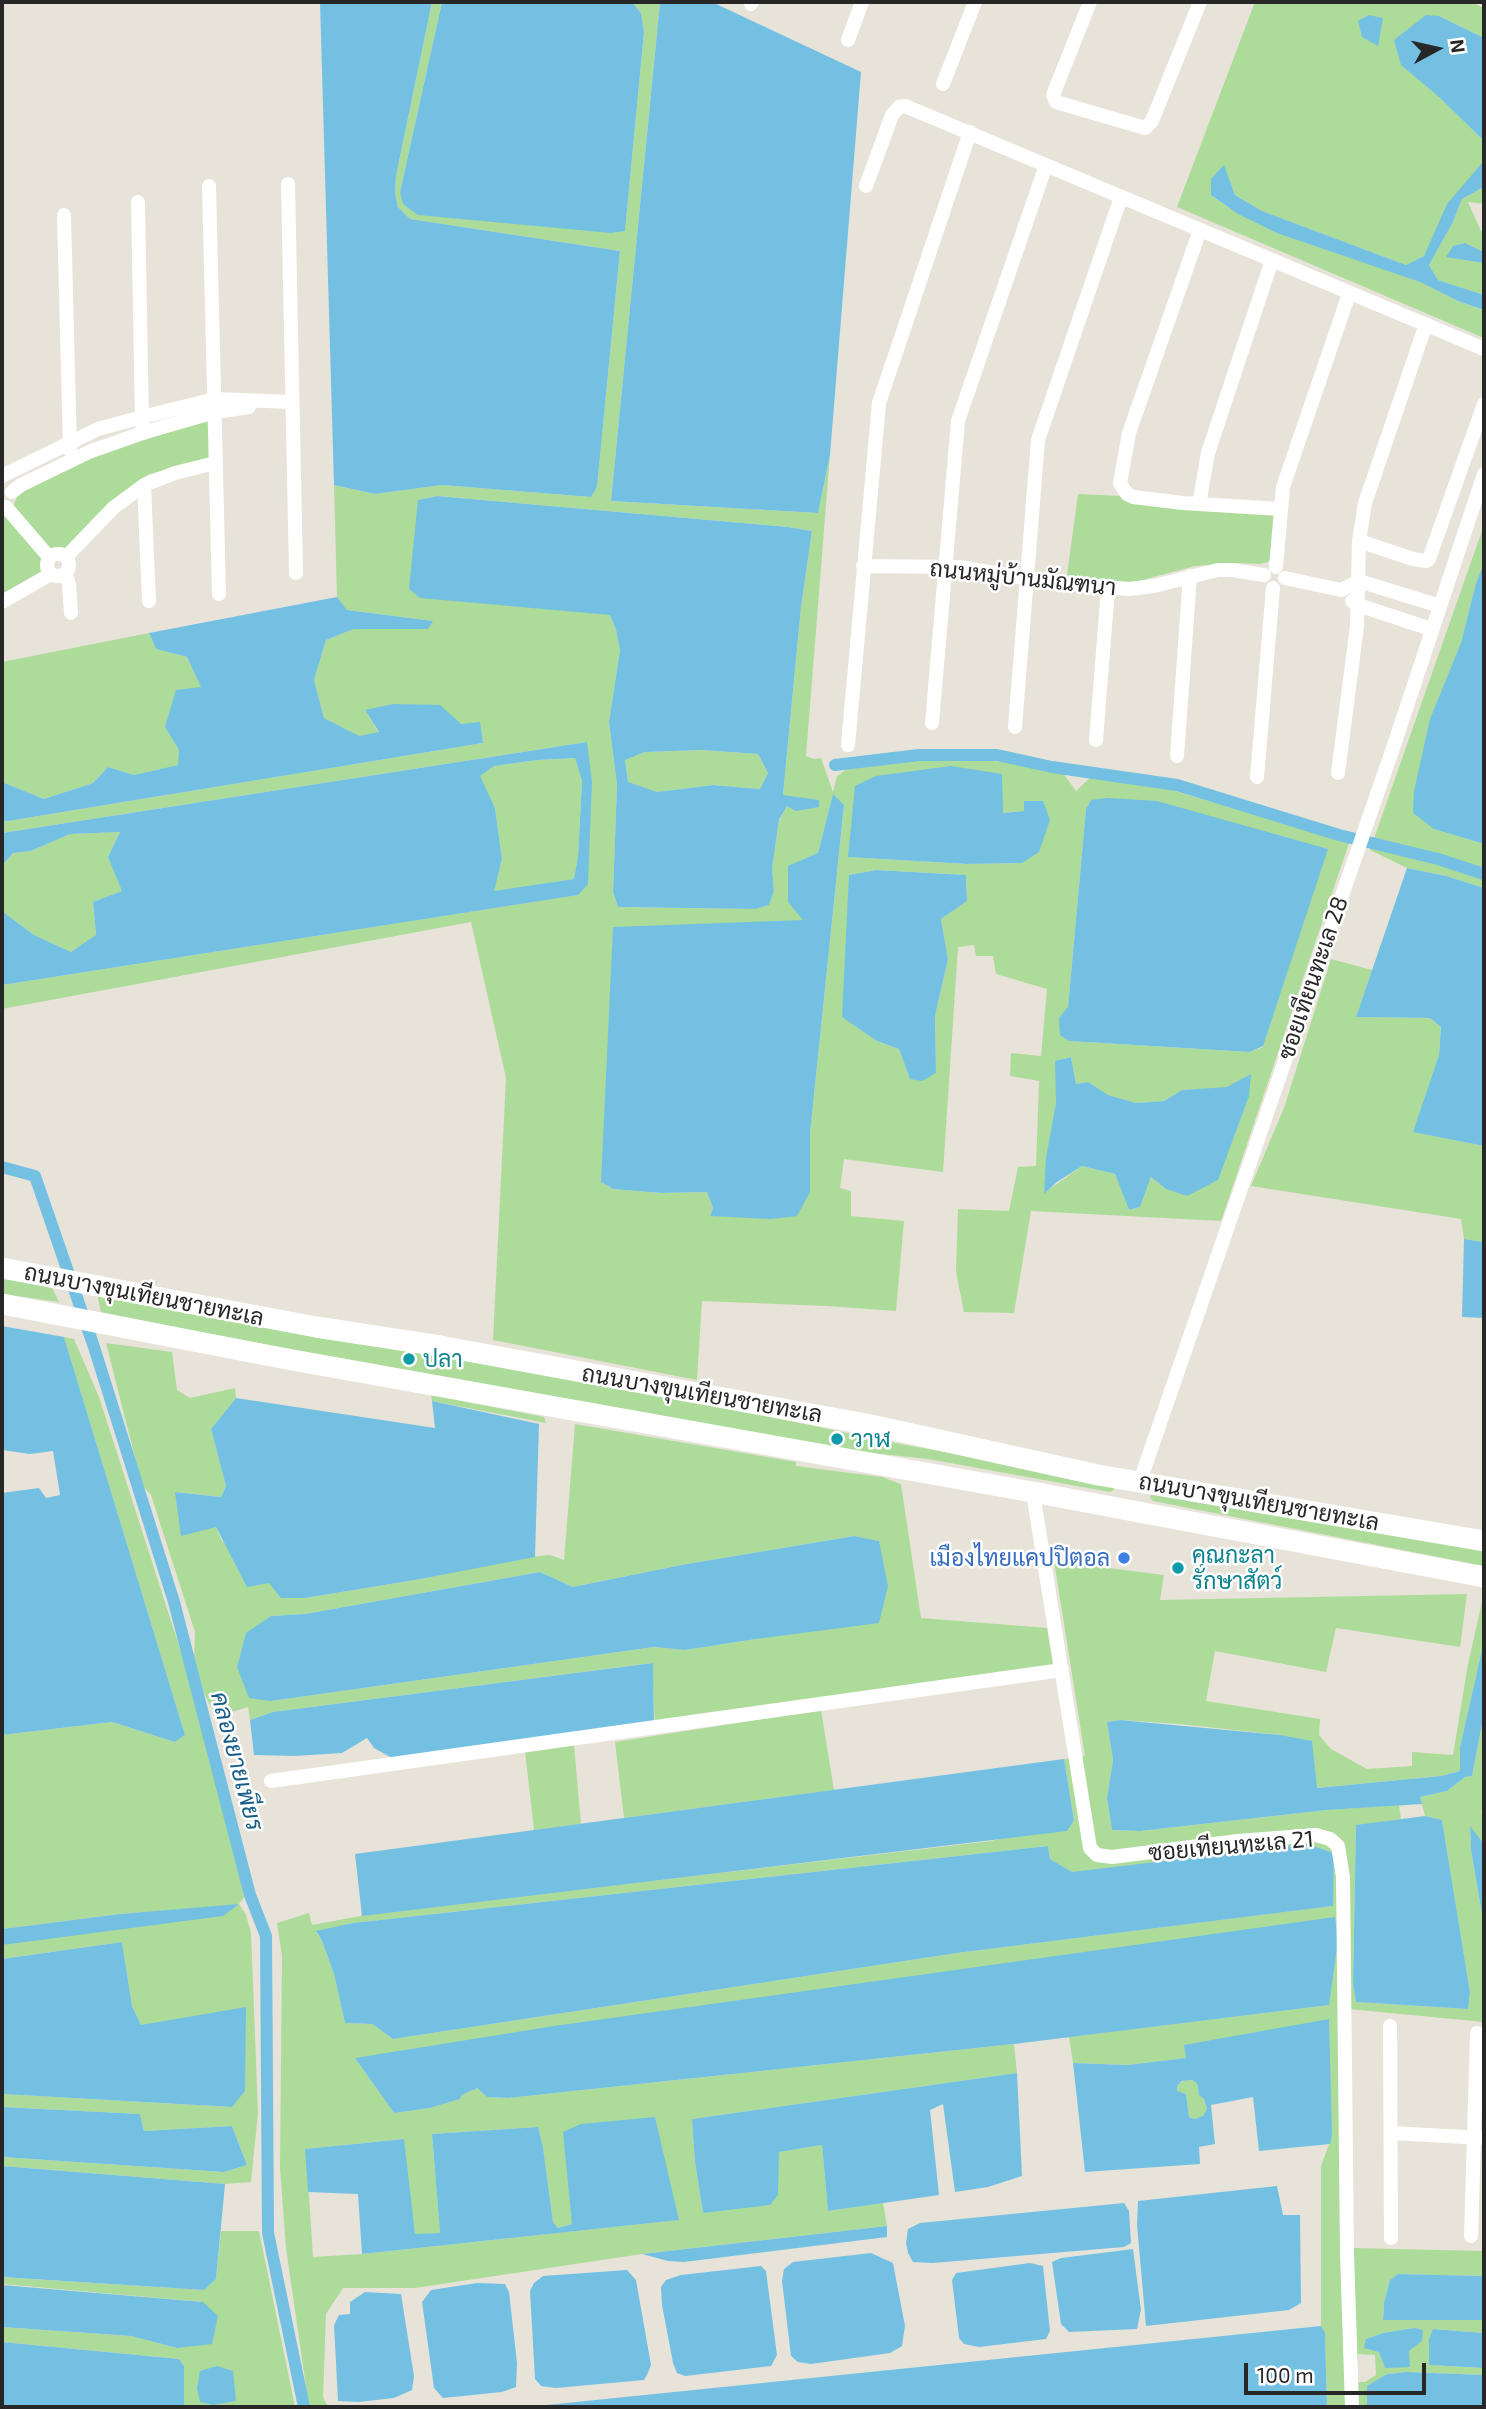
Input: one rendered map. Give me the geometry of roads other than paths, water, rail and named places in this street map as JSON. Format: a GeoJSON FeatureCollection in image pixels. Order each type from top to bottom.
{"type":"FeatureCollection","features":[{"type":"Feature","properties":{"kind":"main road","name":"ถนนบางขุนเทียนชายทะเล"},"geometry":{"type":"LineString","coordinates":[[2,1268],[304,1325],[440,1346],[844,1420],[1104,1476],[1484,1541]]}},
{"type":"Feature","properties":{"kind":"main road","name":"ถนนบางขุนเทียนชายทะเล"},"geometry":{"type":"LineString","coordinates":[[2,1304],[319,1365],[1430,1565],[1484,1577]]}},
{"type":"Feature","properties":{"kind":"main road"},"geometry":{"type":"LineString","coordinates":[[867,1463],[917,1461],[1117,1497],[1121,1493],[1118,1482],[1104,1476]]}},
{"type":"Feature","properties":{"kind":"main road"},"geometry":{"type":"LineString","coordinates":[[1149,1483],[1144,1497],[1150,1504],[1291,1531],[1430,1565]]}},
{"type":"Feature","properties":{"kind":"street"},"geometry":{"type":"LineString","coordinates":[[848,40],[862,2]]}},
{"type":"Feature","properties":{"kind":"street"},"geometry":{"type":"LineString","coordinates":[[943,84],[975,2]]}},
{"type":"Feature","properties":{"kind":"street"},"geometry":{"type":"LineString","coordinates":[[1090,2],[1053,95],[1056,102],[1145,128],[1152,121],[1200,2]]}},
{"type":"Feature","properties":{"kind":"street"},"geometry":{"type":"LineString","coordinates":[[866,186],[892,115],[899,107],[905,106],[1484,349]]}},
{"type":"Feature","properties":{"kind":"street"},"geometry":{"type":"LineString","coordinates":[[848,746],[879,403],[970,132]]}},
{"type":"Feature","properties":{"kind":"street"},"geometry":{"type":"LineString","coordinates":[[932,723],[958,421],[1046,165]]}},
{"type":"Feature","properties":{"kind":"street"},"geometry":{"type":"LineString","coordinates":[[288,184],[296,573]]}},
{"type":"Feature","properties":{"kind":"street"},"geometry":{"type":"LineString","coordinates":[[209,186],[219,594]]}},
{"type":"Feature","properties":{"kind":"street"},"geometry":{"type":"LineString","coordinates":[[1015,727],[1038,440],[1121,197]]}},
{"type":"Feature","properties":{"kind":"street"},"geometry":{"type":"LineString","coordinates":[[138,202],[142,433]]}},
{"type":"Feature","properties":{"kind":"street"},"geometry":{"type":"LineString","coordinates":[[64,215],[71,462]]}},
{"type":"Feature","properties":{"kind":"street"},"geometry":{"type":"LineString","coordinates":[[1200,230],[1129,433],[1120,483],[1127,494],[1133,497],[1280,509]]}},
{"type":"Feature","properties":{"kind":"street"},"geometry":{"type":"LineString","coordinates":[[1199,504],[1208,453],[1272,260]]}},
{"type":"Feature","properties":{"kind":"street"},"geometry":{"type":"LineString","coordinates":[[1257,777],[1273,588],[1265,582],[1275,573],[1283,487],[1349,294]]}},
{"type":"Feature","properties":{"kind":"street"},"geometry":{"type":"LineString","coordinates":[[1338,773],[1358,605],[1359,541],[1365,503],[1426,324]]}},
{"type":"Feature","properties":{"kind":"street"},"geometry":{"type":"LineString","coordinates":[[49,557],[4,509],[11,500],[12,492],[2,477],[98,429],[142,417],[215,405],[292,401]]}},
{"type":"Feature","properties":{"kind":"street"},"geometry":{"type":"LineString","coordinates":[[1359,541],[1413,559],[1429,559],[1484,404]]}},
{"type":"Feature","properties":{"kind":"street"},"geometry":{"type":"LineString","coordinates":[[12,492],[91,451],[215,405]]}},
{"type":"Feature","properties":{"kind":"street"},"geometry":{"type":"LineString","coordinates":[[66,557],[113,509],[144,485],[175,473],[215,463]]}},
{"type":"Feature","properties":{"kind":"street","name":"ซอยเทียนทะเล 28"},"geometry":{"type":"LineString","coordinates":[[1149,1483],[1484,474]]}},
{"type":"Feature","properties":{"kind":"street"},"geometry":{"type":"LineString","coordinates":[[144,485],[149,601]]}},
{"type":"Feature","properties":{"kind":"street"},"geometry":{"type":"LineString","coordinates":[[49,557],[56,554],[66,557]]}},
{"type":"Feature","properties":{"kind":"street"},"geometry":{"type":"LineString","coordinates":[[49,557],[47,568],[69,584],[71,613]]}},
{"type":"Feature","properties":{"kind":"street"},"geometry":{"type":"LineString","coordinates":[[2,602],[69,568],[66,557]]}},
{"type":"Feature","properties":{"kind":"street","name":"ถนนหมู่บ้านมัณฑนา"},"geometry":{"type":"LineString","coordinates":[[863,566],[988,570],[1108,589],[1154,586],[1218,570],[1275,573],[1341,590],[1358,605],[1432,629]]}},
{"type":"Feature","properties":{"kind":"street"},"geometry":{"type":"LineString","coordinates":[[1177,756],[1191,576]]}},
{"type":"Feature","properties":{"kind":"street"},"geometry":{"type":"LineString","coordinates":[[1341,590],[1359,581],[1440,606]]}},
{"type":"Feature","properties":{"kind":"street"},"geometry":{"type":"LineString","coordinates":[[1096,740],[1108,589]]}},
{"type":"Feature","properties":{"kind":"street","name":"ซอยเทียนทะเล 21"},"geometry":{"type":"LineString","coordinates":[[1034,1493],[1090,1848],[1097,1855],[1112,1857],[1238,1841],[1315,1835],[1330,1839],[1338,1846],[1343,1877],[1347,2253],[1352,2407]]}},
{"type":"Feature","properties":{"kind":"street"},"geometry":{"type":"LineString","coordinates":[[271,1781],[1062,1670]]}},
{"type":"Feature","properties":{"kind":"street"},"geometry":{"type":"LineString","coordinates":[[1390,2026],[1391,2238]]}},
{"type":"Feature","properties":{"kind":"street"},"geometry":{"type":"LineString","coordinates":[[1471,2236],[1479,2138],[1477,2033]]}},
{"type":"Feature","properties":{"kind":"street"},"geometry":{"type":"LineString","coordinates":[[1391,2133],[1479,2138]]}},
{"type":"Feature","properties":{"kind":"water"},"geometry":{"type":"Polygon","coordinates":[[[320,2],[432,2],[396,176],[398,207],[410,219],[620,251],[597,487],[591,497],[442,485],[375,494],[334,485],[320,2]]]}},
{"type":"Feature","properties":{"kind":"water"},"geometry":{"type":"Polygon","coordinates":[[[442,2],[632,2],[641,13],[644,32],[625,231],[611,233],[418,215],[403,204],[400,192],[442,2]]]}},
{"type":"Feature","properties":{"kind":"water"},"geometry":{"type":"Polygon","coordinates":[[[660,2],[712,2],[861,72],[830,455],[818,513],[611,501],[660,2]]]}},
{"type":"Feature","properties":{"kind":"water"},"geometry":{"type":"Polygon","coordinates":[[[1369,15],[1383,18],[1378,46],[1362,37],[1358,21],[1369,15]]]}},
{"type":"Feature","properties":{"kind":"water"},"geometry":{"type":"Polygon","coordinates":[[[1426,15],[1439,16],[1484,38],[1484,141],[1401,65],[1394,40],[1426,15]]]}},
{"type":"Feature","properties":{"kind":"water"},"geometry":{"type":"Polygon","coordinates":[[[1482,163],[1484,187],[1462,199],[1453,222],[1429,265],[1438,280],[1484,295],[1484,310],[1458,301],[1420,282],[1277,233],[1238,214],[1211,195],[1211,179],[1224,165],[1235,195],[1262,211],[1406,265],[1424,256],[1447,204],[1482,163]]]}},
{"type":"Feature","properties":{"kind":"water"},"geometry":{"type":"Polygon","coordinates":[[[1465,243],[1484,252],[1484,263],[1446,257],[1453,246],[1465,243]]]}},
{"type":"Feature","properties":{"kind":"water"},"geometry":{"type":"Polygon","coordinates":[[[437,496],[812,531],[801,607],[783,795],[819,800],[819,807],[796,811],[787,806],[779,820],[772,869],[774,891],[769,905],[755,909],[618,907],[613,892],[617,785],[609,722],[620,650],[610,615],[420,598],[409,589],[418,500],[437,496]],[[701,750],[645,752],[625,760],[628,782],[657,792],[713,785],[760,789],[768,773],[758,754],[701,750]]]}},
{"type":"Feature","properties":{"kind":"water"},"geometry":{"type":"Polygon","coordinates":[[[1484,563],[1484,844],[1434,829],[1413,813],[1414,791],[1430,719],[1461,643],[1476,583],[1484,563]]]}},
{"type":"Feature","properties":{"kind":"water"},"geometry":{"type":"Polygon","coordinates":[[[337,597],[347,610],[433,621],[428,629],[354,629],[326,640],[314,680],[324,718],[359,736],[379,732],[365,710],[393,704],[440,705],[461,724],[480,722],[483,743],[2,822],[2,782],[44,799],[93,783],[108,767],[134,775],[178,765],[179,750],[165,727],[176,690],[201,687],[187,657],[156,649],[149,633],[337,597]]]}},
{"type":"Feature","properties":{"kind":"water"},"geometry":{"type":"Polygon","coordinates":[[[587,742],[592,782],[588,884],[578,895],[2,985],[2,911],[34,935],[71,952],[96,935],[93,902],[122,891],[108,857],[120,832],[70,834],[31,851],[13,853],[2,866],[2,833],[587,742]],[[575,758],[494,766],[480,776],[495,808],[502,859],[494,891],[574,879],[578,856],[582,781],[575,758]]]}},
{"type":"Feature","properties":{"kind":"water"},"geometry":{"type":"Polygon","coordinates":[[[951,766],[1002,774],[1003,813],[1024,811],[1024,801],[1043,801],[1050,820],[1039,852],[1022,863],[967,864],[848,857],[855,786],[876,776],[951,766]]]}},
{"type":"Feature","properties":{"kind":"water"},"geometry":{"type":"Polygon","coordinates":[[[833,794],[844,805],[810,1134],[810,1192],[797,1216],[771,1219],[710,1216],[713,1208],[707,1192],[661,1193],[613,1189],[601,1182],[613,927],[803,920],[788,902],[788,866],[818,853],[833,794]]]}},
{"type":"Feature","properties":{"kind":"water"},"geometry":{"type":"Polygon","coordinates":[[[1108,798],[1157,801],[1328,849],[1263,1046],[1250,1052],[1069,1041],[1060,1035],[1059,1018],[1068,1007],[1086,809],[1091,800],[1108,798]]]}},
{"type":"Feature","properties":{"kind":"water"},"geometry":{"type":"Polygon","coordinates":[[[1407,868],[1484,888],[1484,1146],[1413,1132],[1439,1055],[1441,1027],[1430,1018],[1356,1017],[1407,868]]]}},
{"type":"Feature","properties":{"kind":"water"},"geometry":{"type":"Polygon","coordinates":[[[876,870],[966,875],[967,901],[941,919],[948,959],[935,1016],[936,1073],[922,1081],[910,1079],[899,1049],[877,1041],[842,1017],[849,875],[876,870]]]}},
{"type":"Feature","properties":{"kind":"water"},"geometry":{"type":"Polygon","coordinates":[[[1071,1057],[1076,1084],[1088,1082],[1108,1095],[1136,1103],[1164,1101],[1182,1090],[1227,1087],[1251,1074],[1249,1096],[1218,1180],[1187,1196],[1166,1189],[1151,1177],[1140,1207],[1129,1210],[1115,1174],[1082,1166],[1044,1194],[1046,1158],[1056,1103],[1055,1061],[1071,1057]]]}},
{"type":"Feature","properties":{"kind":"water"},"geometry":{"type":"Polygon","coordinates":[[[1464,1239],[1484,1242],[1484,1318],[1462,1317],[1464,1239]]]}},
{"type":"Feature","properties":{"kind":"water"},"geometry":{"type":"Polygon","coordinates":[[[2,1326],[64,1337],[185,1735],[175,1742],[112,1722],[2,1735],[2,1493],[39,1488],[46,1498],[60,1495],[53,1451],[30,1454],[2,1450],[2,1326]]]}},
{"type":"Feature","properties":{"kind":"water"},"geometry":{"type":"Polygon","coordinates":[[[236,1398],[435,1428],[432,1401],[539,1424],[535,1557],[305,1598],[281,1598],[269,1583],[247,1587],[216,1527],[181,1536],[175,1492],[221,1497],[226,1486],[211,1429],[236,1398]]]}},
{"type":"Feature","properties":{"kind":"water"},"geometry":{"type":"Polygon","coordinates":[[[854,1536],[879,1541],[888,1586],[879,1623],[685,1650],[654,1647],[271,1701],[249,1698],[237,1667],[246,1633],[271,1616],[305,1614],[540,1572],[573,1587],[681,1565],[854,1536]]]}},
{"type":"Feature","properties":{"kind":"water"},"geometry":{"type":"Polygon","coordinates":[[[1484,1641],[1484,1714],[1472,1776],[1465,1777],[1447,1791],[1420,1797],[1422,1804],[1327,1810],[1140,1831],[1112,1830],[1107,1798],[1113,1760],[1107,1722],[1120,1720],[1280,1735],[1312,1741],[1317,1788],[1441,1776],[1460,1771],[1460,1747],[1484,1641]]]}},
{"type":"Feature","properties":{"kind":"water"},"geometry":{"type":"Polygon","coordinates":[[[653,1663],[654,1725],[392,1758],[374,1748],[367,1738],[342,1753],[254,1755],[250,1720],[273,1712],[653,1663]]]}},
{"type":"Feature","properties":{"kind":"water"},"geometry":{"type":"Polygon","coordinates":[[[1064,1759],[1074,1820],[1067,1831],[362,1916],[355,1854],[1064,1759]]]}},
{"type":"Feature","properties":{"kind":"water"},"geometry":{"type":"Polygon","coordinates":[[[1425,1816],[1442,1820],[1470,1992],[1468,2009],[1356,2002],[1353,1984],[1356,1825],[1425,1816]]]}},
{"type":"Feature","properties":{"kind":"water"},"geometry":{"type":"Polygon","coordinates":[[[1470,1826],[1484,1844],[1484,1926],[1471,1850],[1470,1826]]]}},
{"type":"Feature","properties":{"kind":"water"},"geometry":{"type":"Polygon","coordinates":[[[1307,1844],[1334,1853],[1333,1906],[957,1953],[393,2039],[372,2024],[345,2023],[334,1974],[316,1931],[353,1923],[1048,1846],[1050,1859],[1072,1872],[1307,1844]]]}},
{"type":"Feature","properties":{"kind":"water"},"geometry":{"type":"Polygon","coordinates":[[[239,1904],[223,1916],[2,1945],[2,1929],[120,1914],[239,1904]]]}},
{"type":"Feature","properties":{"kind":"water"},"geometry":{"type":"Polygon","coordinates":[[[1335,1917],[1338,1940],[1329,2005],[1014,2044],[508,2098],[487,2097],[477,2088],[462,2095],[460,2099],[430,2108],[394,2113],[355,2058],[554,2026],[1335,1917]]]}},
{"type":"Feature","properties":{"kind":"water"},"geometry":{"type":"Polygon","coordinates":[[[122,1942],[132,2006],[141,2025],[246,2007],[245,2091],[232,2107],[2,2094],[2,1959],[122,1942]]]}},
{"type":"Feature","properties":{"kind":"water"},"geometry":{"type":"Polygon","coordinates":[[[1329,2019],[1330,2144],[1259,2151],[1253,2097],[1211,2105],[1215,2144],[1199,2147],[1200,2164],[1085,2172],[1073,2063],[1127,2065],[1186,2058],[1184,2045],[1329,2019]],[[1192,2080],[1182,2081],[1177,2086],[1177,2091],[1186,2094],[1189,2117],[1195,2119],[1203,2116],[1207,2109],[1204,2099],[1199,2095],[1197,2083],[1192,2080]]]}},
{"type":"Feature","properties":{"kind":"water"},"geometry":{"type":"Polygon","coordinates":[[[1017,2073],[1022,2176],[988,2187],[955,2192],[943,2104],[930,2110],[939,2195],[828,2211],[822,2145],[779,2152],[778,2195],[770,2205],[703,2213],[692,2119],[1017,2073]]]}},
{"type":"Feature","properties":{"kind":"water"},"geometry":{"type":"Polygon","coordinates":[[[2,2107],[140,2114],[144,2131],[232,2126],[247,2165],[224,2172],[2,2157],[2,2107]]]}},
{"type":"Feature","properties":{"kind":"water"},"geometry":{"type":"Polygon","coordinates":[[[655,2117],[679,2220],[362,2254],[358,2194],[308,2192],[305,2149],[404,2139],[415,2234],[440,2233],[432,2134],[538,2127],[553,2222],[558,2228],[572,2224],[563,2132],[581,2124],[655,2117]]]}},
{"type":"Feature","properties":{"kind":"water"},"geometry":{"type":"Polygon","coordinates":[[[2,2166],[225,2184],[216,2279],[204,2290],[2,2277],[2,2166]]]}},
{"type":"Feature","properties":{"kind":"water"},"geometry":{"type":"Polygon","coordinates":[[[1277,2186],[1283,2215],[1300,2215],[1301,2303],[1289,2310],[1146,2326],[1137,2225],[1138,2201],[1277,2186]]]}},
{"type":"Feature","properties":{"kind":"water"},"geometry":{"type":"Polygon","coordinates":[[[1124,2203],[1129,2211],[1131,2243],[1124,2247],[933,2263],[913,2262],[908,2253],[908,2229],[920,2223],[1124,2203]]]}},
{"type":"Feature","properties":{"kind":"water"},"geometry":{"type":"Polygon","coordinates":[[[887,2226],[887,2237],[684,2262],[642,2254],[887,2226]]]}},
{"type":"Feature","properties":{"kind":"water"},"geometry":{"type":"Polygon","coordinates":[[[1133,2249],[1141,2310],[1137,2329],[1069,2332],[1061,2324],[1052,2262],[1061,2258],[1133,2249]]]}},
{"type":"Feature","properties":{"kind":"water"},"geometry":{"type":"Polygon","coordinates":[[[871,2253],[893,2263],[905,2326],[902,2346],[890,2353],[811,2364],[798,2362],[791,2356],[782,2281],[784,2269],[793,2262],[871,2253]]]}},
{"type":"Feature","properties":{"kind":"water"},"geometry":{"type":"Polygon","coordinates":[[[1030,2263],[1043,2266],[1050,2331],[1046,2339],[979,2347],[964,2344],[959,2338],[952,2280],[956,2273],[1030,2263]]]}},
{"type":"Feature","properties":{"kind":"water"},"geometry":{"type":"Polygon","coordinates":[[[761,2266],[766,2271],[777,2355],[771,2366],[685,2376],[677,2373],[662,2305],[661,2287],[666,2280],[681,2275],[761,2266]]]}},
{"type":"Feature","properties":{"kind":"water"},"geometry":{"type":"Polygon","coordinates":[[[627,2270],[636,2280],[651,2365],[644,2380],[556,2388],[541,2386],[535,2379],[530,2291],[534,2283],[543,2276],[627,2270]]]}},
{"type":"Feature","properties":{"kind":"water"},"geometry":{"type":"Polygon","coordinates":[[[1398,2274],[1484,2276],[1484,2320],[1383,2320],[1390,2280],[1398,2274]]]}},
{"type":"Feature","properties":{"kind":"water"},"geometry":{"type":"Polygon","coordinates":[[[477,2283],[505,2284],[509,2292],[517,2363],[516,2387],[502,2392],[443,2398],[434,2388],[422,2302],[431,2290],[477,2283]]]}},
{"type":"Feature","properties":{"kind":"water"},"geometry":{"type":"Polygon","coordinates":[[[2,2285],[203,2302],[218,2316],[212,2344],[177,2348],[131,2336],[2,2327],[2,2285]]]}},
{"type":"Feature","properties":{"kind":"water"},"geometry":{"type":"Polygon","coordinates":[[[365,2292],[401,2294],[414,2376],[412,2390],[394,2398],[359,2402],[338,2401],[334,2325],[339,2315],[350,2314],[350,2302],[365,2292]]]}},
{"type":"Feature","properties":{"kind":"water"},"geometry":{"type":"Polygon","coordinates":[[[1321,2326],[1325,2333],[1327,2407],[527,2407],[1321,2326]]]}},
{"type":"Feature","properties":{"kind":"water"},"geometry":{"type":"Polygon","coordinates":[[[1414,2328],[1423,2330],[1422,2341],[1409,2351],[1410,2367],[1385,2368],[1379,2352],[1364,2348],[1366,2339],[1414,2328]]]}},
{"type":"Feature","properties":{"kind":"water"},"geometry":{"type":"Polygon","coordinates":[[[1433,2329],[1484,2333],[1484,2368],[1429,2365],[1429,2339],[1433,2329]]]}},
{"type":"Feature","properties":{"kind":"water"},"geometry":{"type":"Polygon","coordinates":[[[2,2342],[179,2359],[184,2366],[184,2407],[2,2407],[2,2342]]]}},
{"type":"Feature","properties":{"kind":"water"},"geometry":{"type":"Polygon","coordinates":[[[217,2366],[233,2371],[236,2401],[213,2405],[200,2402],[197,2389],[200,2371],[217,2366]]]}},
{"type":"Feature","properties":{"kind":"water"},"geometry":{"type":"Polygon","coordinates":[[[1407,2372],[1484,2375],[1484,2407],[1367,2407],[1367,2386],[1387,2374],[1407,2372]]]}},
{"type":"Feature","properties":{"kind":"waterway"},"geometry":{"type":"LineString","coordinates":[[835,765],[919,755],[997,755],[1052,767],[1177,785],[1339,835],[1438,859],[1484,874]]}},
{"type":"Feature","properties":{"kind":"waterway","name":"คลองยายเพียร"},"geometry":{"type":"LineString","coordinates":[[2,1167],[35,1176],[94,1347],[174,1602],[250,1895],[266,1936],[268,2233],[304,2407]]}},
{"type":"Feature","properties":{"kind":"place","name":"ปลา"},"geometry":{"type":"Point","coordinates":[409,1359]}},
{"type":"Feature","properties":{"kind":"place","name":"วาฬ"},"geometry":{"type":"Point","coordinates":[837,1439]}},
{"type":"Feature","properties":{"kind":"place","name":"เมืองไทยแคปปิตอล"},"geometry":{"type":"Point","coordinates":[1124,1558]}},
{"type":"Feature","properties":{"kind":"place","name":"คุณกะลา รักษาสัตว์"},"geometry":{"type":"Point","coordinates":[1178,1568]}}]}
